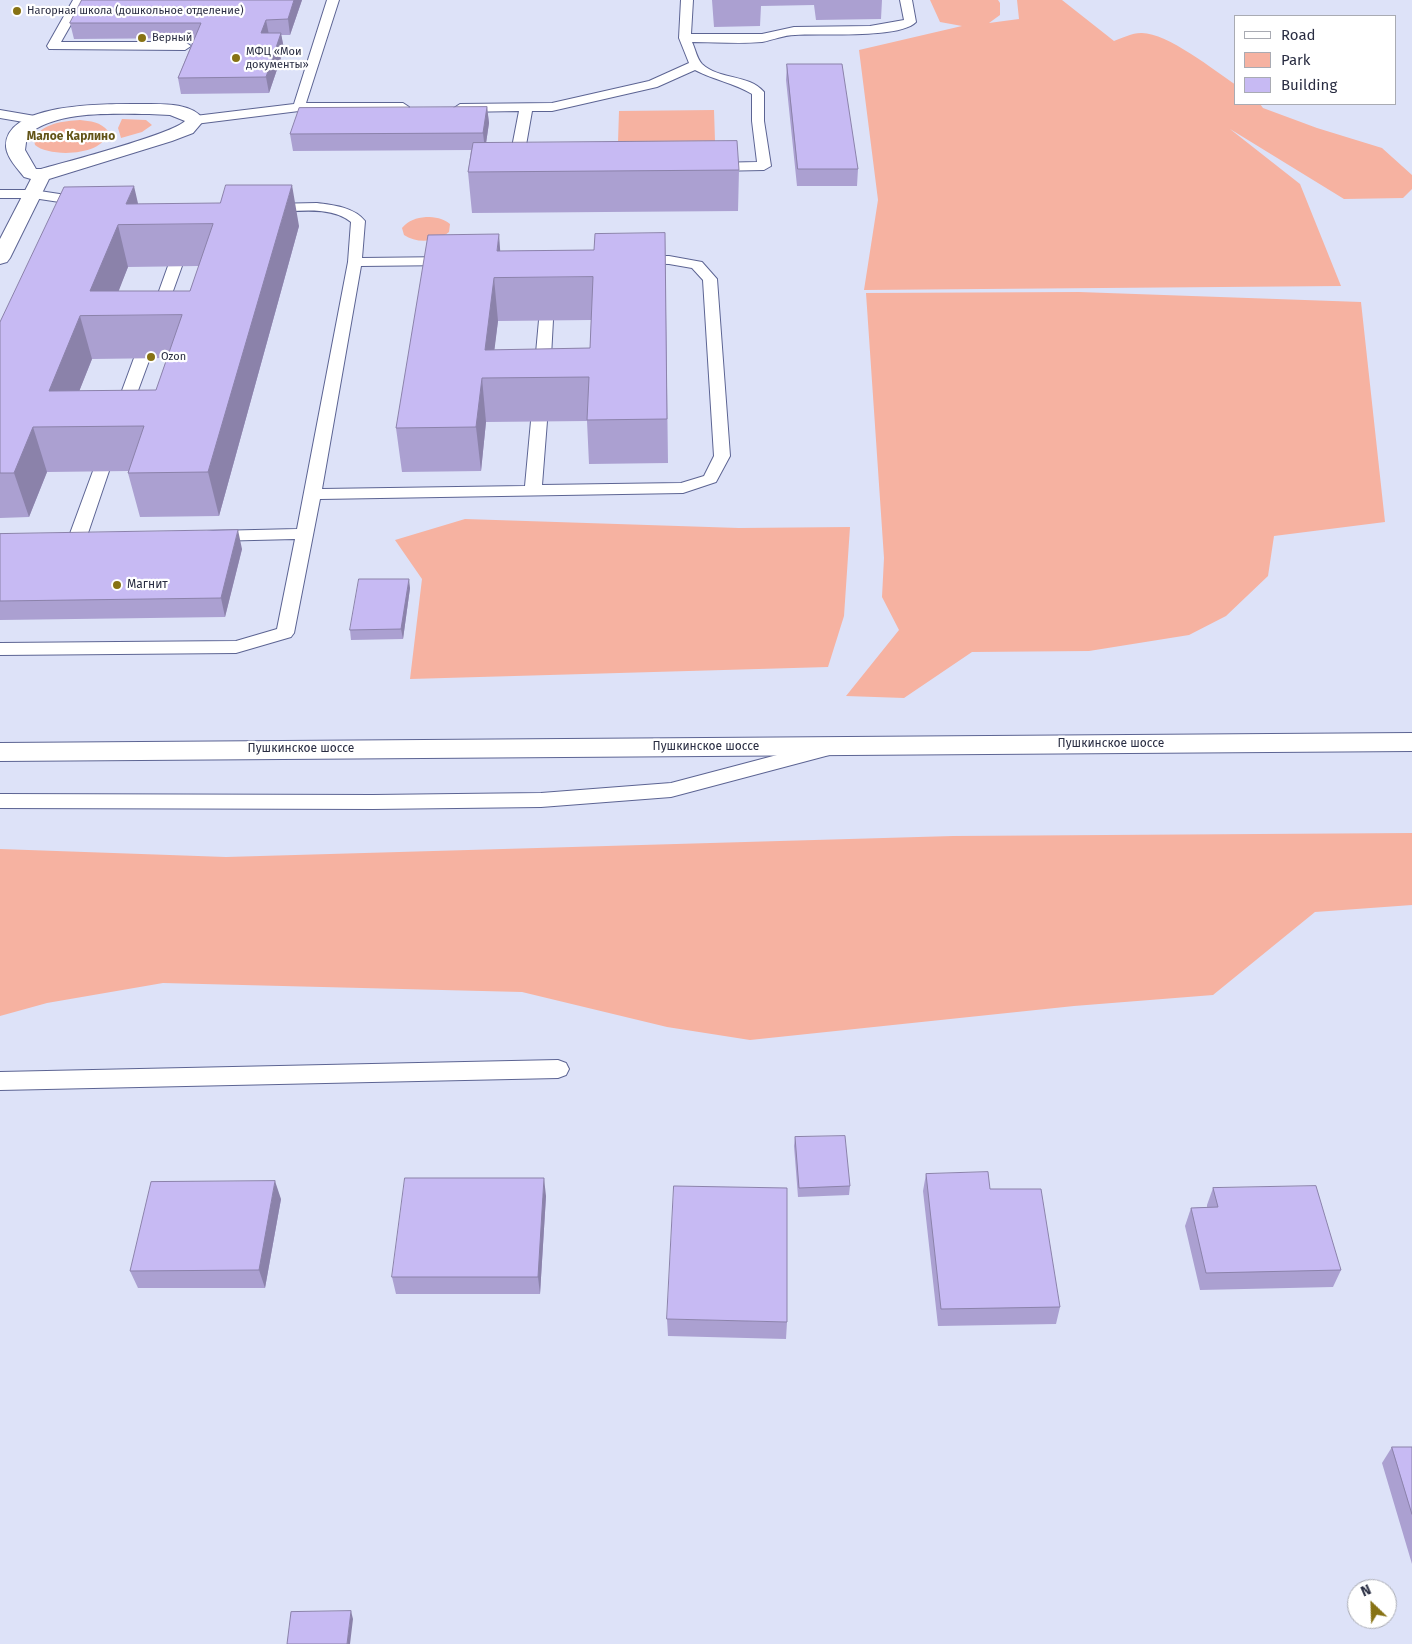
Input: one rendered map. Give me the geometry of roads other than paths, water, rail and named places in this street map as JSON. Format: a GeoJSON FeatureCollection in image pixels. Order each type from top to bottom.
{"type":"FeatureCollection","features":[{"type":"Feature","properties":{"kind":"main road"},"geometry":{"type":"LineString","coordinates":[[172,110],[186,114],[195,120],[187,129],[166,137],[42,175],[30,173],[18,156],[15,145],[20,131],[36,120],[71,111],[172,110]]}},
{"type":"Feature","properties":{"kind":"main road"},"geometry":{"type":"LineString","coordinates":[[0,258],[42,175]]}},
{"type":"Feature","properties":{"kind":"main road","name":"Пушкинское шоссе"},"geometry":{"type":"LineString","coordinates":[[0,752],[1412,742]]}},
{"type":"Feature","properties":{"kind":"lane"},"geometry":{"type":"LineString","coordinates":[[79,0],[53,46],[185,46]]}},
{"type":"Feature","properties":{"kind":"lane"},"geometry":{"type":"LineString","coordinates":[[299,107],[333,0]]}},
{"type":"Feature","properties":{"kind":"lane"},"geometry":{"type":"LineString","coordinates":[[687,0],[685,38],[696,65],[716,76],[742,83],[758,92],[758,121],[764,166],[699,167]]}},
{"type":"Feature","properties":{"kind":"lane"},"geometry":{"type":"LineString","coordinates":[[685,38],[762,38],[794,31],[870,30],[894,27],[910,22],[906,0]]}},
{"type":"Feature","properties":{"kind":"lane"},"geometry":{"type":"LineString","coordinates":[[447,108],[552,107],[653,84],[696,65]]}},
{"type":"Feature","properties":{"kind":"lane"},"geometry":{"type":"LineString","coordinates":[[195,120],[270,108],[418,108]]}},
{"type":"Feature","properties":{"kind":"lane"},"geometry":{"type":"LineString","coordinates":[[525,169],[515,169],[526,108]]}},
{"type":"Feature","properties":{"kind":"lane"},"geometry":{"type":"LineString","coordinates":[[0,114],[36,120]]}},
{"type":"Feature","properties":{"kind":"lane"},"geometry":{"type":"LineString","coordinates":[[0,194],[33,194],[105,206]]}},
{"type":"Feature","properties":{"kind":"lane"},"geometry":{"type":"LineString","coordinates":[[0,649],[236,647],[285,633],[306,534],[355,262],[358,221],[352,214],[336,209],[256,208]]}},
{"type":"Feature","properties":{"kind":"lane"},"geometry":{"type":"LineString","coordinates":[[313,494],[682,488],[710,479],[722,456],[710,279],[697,265],[669,260],[620,260]]}},
{"type":"Feature","properties":{"kind":"lane"},"geometry":{"type":"LineString","coordinates":[[355,262],[463,261]]}},
{"type":"Feature","properties":{"kind":"lane"},"geometry":{"type":"LineString","coordinates":[[153,325],[175,266]]}},
{"type":"Feature","properties":{"kind":"lane"},"geometry":{"type":"LineString","coordinates":[[541,392],[546,320]]}},
{"type":"Feature","properties":{"kind":"lane"},"geometry":{"type":"LineString","coordinates":[[117,426],[142,358]]}},
{"type":"Feature","properties":{"kind":"lane"},"geometry":{"type":"LineString","coordinates":[[533,490],[539,421]]}},
{"type":"Feature","properties":{"kind":"lane"},"geometry":{"type":"LineString","coordinates":[[77,539],[101,471]]}},
{"type":"Feature","properties":{"kind":"lane"},"geometry":{"type":"LineString","coordinates":[[196,536],[306,534]]}},
{"type":"Feature","properties":{"kind":"lane"},"geometry":{"type":"LineString","coordinates":[[58,539],[97,538]]}},
{"type":"Feature","properties":{"kind":"lane"},"geometry":{"type":"LineString","coordinates":[[0,801],[373,802],[541,800],[672,790],[839,746]]}},
{"type":"Feature","properties":{"kind":"lane"},"geometry":{"type":"LineString","coordinates":[[0,1080],[558,1069]]}},
{"type":"Feature","properties":{"kind":"place","name":"Нагорная школа (дошкольное отделение)"},"geometry":{"type":"Point","coordinates":[17,11]}},
{"type":"Feature","properties":{"kind":"place","name":"Верный"},"geometry":{"type":"Point","coordinates":[142,38]}},
{"type":"Feature","properties":{"kind":"place","name":"МФЦ «Мои документы»"},"geometry":{"type":"Point","coordinates":[236,58]}},
{"type":"Feature","properties":{"kind":"place","name":"Ozon"},"geometry":{"type":"Point","coordinates":[151,357]}},
{"type":"Feature","properties":{"kind":"place","name":"Магнит"},"geometry":{"type":"Point","coordinates":[117,585]}},
{"type":"Feature","properties":{"kind":"district","name":"Малое Карлино"},"geometry":{"type":"Point","coordinates":[71,137]}}]}
